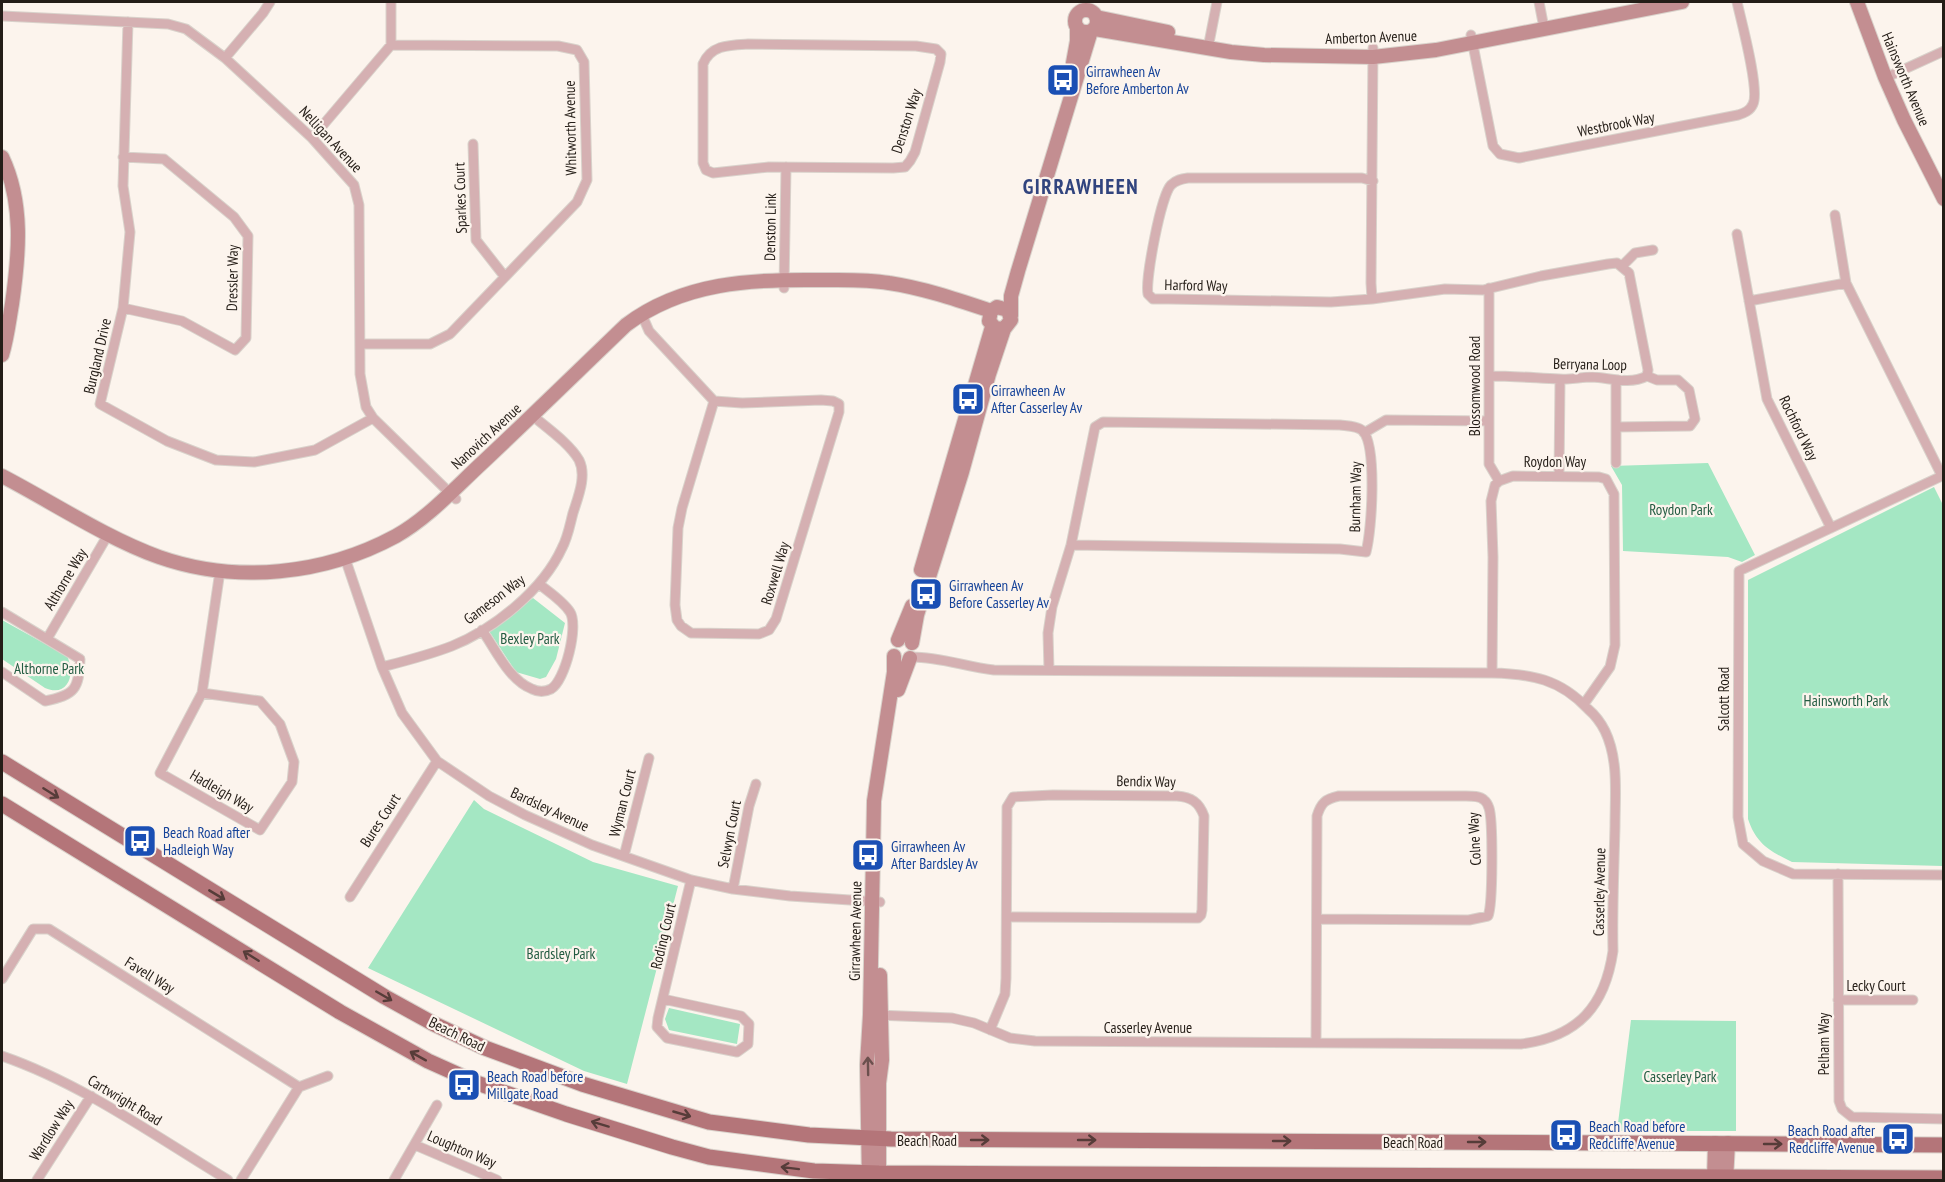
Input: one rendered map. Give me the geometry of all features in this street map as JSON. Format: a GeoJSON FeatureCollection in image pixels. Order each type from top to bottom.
{"type":"FeatureCollection","features":[{"type":"Feature","properties":{"kind":"main road","name":"Beach Road"},"geometry":{"type":"LineString","coordinates":[[2,762],[384,997],[434,1024],[485,1048],[582,1084],[709,1122],[809,1135],[874,1139],[1944,1144]]}},
{"type":"Feature","properties":{"kind":"main road"},"geometry":{"type":"LineString","coordinates":[[2,804],[340,1012],[428,1061],[477,1083],[555,1110],[709,1157],[874,1177],[1944,1178]]}},
{"type":"Feature","properties":{"kind":"street"},"geometry":{"type":"LineString","coordinates":[[225,58],[270,2]]}},
{"type":"Feature","properties":{"kind":"street"},"geometry":{"type":"LineString","coordinates":[[312,138],[391,45],[391,2]]}},
{"type":"Feature","properties":{"kind":"street"},"geometry":{"type":"LineString","coordinates":[[1209,44],[1217,2]]}},
{"type":"Feature","properties":{"kind":"street"},"geometry":{"type":"LineString","coordinates":[[1539,2],[1544,24]]}},
{"type":"Feature","properties":{"kind":"street","name":"Amberton Avenue"},"geometry":{"type":"LineString","coordinates":[[1088,17],[1209,44],[1373,52],[1472,39],[1639,2]]}},
{"type":"Feature","properties":{"kind":"street","name":"Amberton Avenue"},"geometry":{"type":"LineString","coordinates":[[1544,24],[1682,2]]}},
{"type":"Feature","properties":{"kind":"street","name":"Westbrook Way"},"geometry":{"type":"LineString","coordinates":[[1472,39],[1493,146],[1500,154],[1519,158],[1738,115],[1748,111],[1754,104],[1755,87],[1737,2]]}},
{"type":"Feature","properties":{"kind":"street","name":"Hainsworth Avenue"},"geometry":{"type":"LineString","coordinates":[[1857,2],[1904,120],[1944,199]]}},
{"type":"Feature","properties":{"kind":"street","name":"Hainsworth Avenue"},"geometry":{"type":"LineString","coordinates":[[1866,2],[1888,77],[1944,184]]}},
{"type":"Feature","properties":{"kind":"street","name":"Nelligan Avenue"},"geometry":{"type":"LineString","coordinates":[[2,16],[168,24],[186,29],[225,58],[312,138],[354,185],[359,205],[360,344],[362,392],[366,407],[373,418],[453,496]]}},
{"type":"Feature","properties":{"kind":"street","name":"Girrawheen Avenue"},"geometry":{"type":"LineString","coordinates":[[876,902],[883,794],[899,687],[912,651],[917,615],[1003,291],[1088,17]]}},
{"type":"Feature","properties":{"kind":"street","name":"Girrawheen Avenue"},"geometry":{"type":"LineString","coordinates":[[874,1177],[874,1139],[882,1060],[875,1015],[874,801],[894,672],[893,646],[898,640],[912,607],[997,318],[1010,303],[1088,17]]}},
{"type":"Feature","properties":{"kind":"street","name":"Burgland Drive"},"geometry":{"type":"LineString","coordinates":[[128,22],[123,186],[130,232],[123,308],[100,404],[167,441],[216,460],[254,462],[315,450],[373,418]]}},
{"type":"Feature","properties":{"kind":"street","name":"Denston Way"},"geometry":{"type":"LineString","coordinates":[[748,44],[916,46],[936,49],[941,54],[918,141],[905,167],[786,167],[722,173],[706,170],[703,164],[702,138],[703,64],[706,55],[712,50],[748,44]]}},
{"type":"Feature","properties":{"kind":"street","name":"Whitworth Avenue"},"geometry":{"type":"LineString","coordinates":[[360,344],[430,344],[450,334],[577,202],[587,180],[584,62],[577,50],[558,46],[391,45]]}},
{"type":"Feature","properties":{"kind":"street"},"geometry":{"type":"LineString","coordinates":[[1888,77],[1944,51]]}},
{"type":"Feature","properties":{"kind":"street"},"geometry":{"type":"LineString","coordinates":[[1373,52],[1372,299],[1445,288],[1483,290],[1541,276],[1608,264],[1617,263],[1622,266],[1635,254],[1653,250]]}},
{"type":"Feature","properties":{"kind":"street","name":"Sparkes Court"},"geometry":{"type":"LineString","coordinates":[[473,144],[476,240],[504,277]]}},
{"type":"Feature","properties":{"kind":"street"},"geometry":{"type":"LineString","coordinates":[[2,157],[15,198],[19,238],[14,288],[2,351]]}},
{"type":"Feature","properties":{"kind":"street","name":"Dressler Way"},"geometry":{"type":"LineString","coordinates":[[123,158],[164,159],[234,218],[248,236],[246,338],[236,350],[182,321],[123,308]]}},
{"type":"Feature","properties":{"kind":"street","name":"Denston Link"},"geometry":{"type":"LineString","coordinates":[[784,284],[786,167]]}},
{"type":"Feature","properties":{"kind":"street","name":"Harford Way"},"geometry":{"type":"LineString","coordinates":[[1372,299],[1331,302],[1153,299],[1148,294],[1147,277],[1163,202],[1170,185],[1177,180],[1188,178],[1362,178],[1373,180]]}},
{"type":"Feature","properties":{"kind":"street"},"geometry":{"type":"LineString","coordinates":[[2,180],[9,212],[10,233],[9,265],[2,321]]}},
{"type":"Feature","properties":{"kind":"street"},"geometry":{"type":"LineString","coordinates":[[1835,215],[1845,283],[1943,476]]}},
{"type":"Feature","properties":{"kind":"street","name":"Rochford Way"},"geometry":{"type":"LineString","coordinates":[[1737,234],[1767,399],[1831,528]]}},
{"type":"Feature","properties":{"kind":"street","name":"Berryana Loop"},"geometry":{"type":"LineString","coordinates":[[1489,376],[1541,377],[1560,380],[1592,377],[1616,381],[1641,379],[1647,376],[1648,370],[1629,273],[1622,266]]}},
{"type":"Feature","properties":{"kind":"street"},"geometry":{"type":"LineString","coordinates":[[1749,301],[1845,283]]}},
{"type":"Feature","properties":{"kind":"street","name":"Nanovich Avenue"},"geometry":{"type":"LineString","coordinates":[[2,485],[157,563],[219,575],[269,581],[297,577],[401,541],[422,527],[643,318],[721,292],[784,284],[882,289],[997,318]]}},
{"type":"Feature","properties":{"kind":"street","name":"Blossomwood Road"},"geometry":{"type":"LineString","coordinates":[[1489,288],[1489,464],[1500,481]]}},
{"type":"Feature","properties":{"kind":"street"},"geometry":{"type":"LineString","coordinates":[[643,318],[649,331],[714,401]]}},
{"type":"Feature","properties":{"kind":"street"},"geometry":{"type":"LineString","coordinates":[[1616,427],[1690,426],[1695,419],[1689,390],[1678,380],[1657,380],[1647,376]]}},
{"type":"Feature","properties":{"kind":"street"},"geometry":{"type":"LineString","coordinates":[[1559,476],[1560,380]]}},
{"type":"Feature","properties":{"kind":"street"},"geometry":{"type":"LineString","coordinates":[[1616,381],[1616,463]]}},
{"type":"Feature","properties":{"kind":"street","name":"Roxwell Way"},"geometry":{"type":"LineString","coordinates":[[821,400],[839,404],[839,412],[776,620],[769,630],[759,634],[690,633],[677,620],[675,605],[678,528],[714,401],[742,403],[821,400]]}},
{"type":"Feature","properties":{"kind":"street","name":"Gameson Way"},"geometry":{"type":"LineString","coordinates":[[382,667],[453,646],[482,630],[524,599],[539,584],[563,547],[581,486],[582,471],[579,460],[567,446],[535,418]]}},
{"type":"Feature","properties":{"kind":"street"},"geometry":{"type":"LineString","coordinates":[[1049,670],[1048,633],[1052,608],[1071,545],[1095,426],[1103,422],[1340,425],[1360,429],[1364,433],[1386,420],[1489,421]]}},
{"type":"Feature","properties":{"kind":"street","name":"Burnham Way"},"geometry":{"type":"LineString","coordinates":[[1071,545],[1366,552],[1370,538],[1371,454],[1364,433]]}},
{"type":"Feature","properties":{"kind":"street","name":"Nanovich Avenue"},"geometry":{"type":"LineString","coordinates":[[2,476],[107,537]]}},
{"type":"Feature","properties":{"kind":"street","name":"Roydon Way"},"geometry":{"type":"LineString","coordinates":[[1500,481],[1513,476],[1599,477],[1606,479],[1611,486],[1614,494],[1616,622],[1614,657],[1610,667],[1584,704]]}},
{"type":"Feature","properties":{"kind":"street","name":"Salcott Road"},"geometry":{"type":"LineString","coordinates":[[1943,476],[1739,571],[1738,817],[1743,844],[1763,861],[1793,874],[1944,875]]}},
{"type":"Feature","properties":{"kind":"street"},"geometry":{"type":"LineString","coordinates":[[1492,673],[1491,501],[1492,491],[1500,481]]}},
{"type":"Feature","properties":{"kind":"street","name":"Althorne Way"},"geometry":{"type":"LineString","coordinates":[[47,639],[107,537]]}},
{"type":"Feature","properties":{"kind":"street","name":"Bardsley Avenue"},"geometry":{"type":"LineString","coordinates":[[346,561],[382,667],[402,713],[436,760],[489,796],[592,845],[691,880],[733,889],[790,896],[876,902]]}},
{"type":"Feature","properties":{"kind":"street","name":"Hadleigh Way"},"geometry":{"type":"LineString","coordinates":[[202,693],[260,701],[280,724],[294,762],[292,782],[260,830],[160,773],[202,693],[219,575]]}},
{"type":"Feature","properties":{"kind":"street"},"geometry":{"type":"LineString","coordinates":[[482,630],[508,669],[520,682],[541,692],[550,690],[558,682],[564,669],[574,624],[571,612],[564,604],[539,584]]}},
{"type":"Feature","properties":{"kind":"street"},"geometry":{"type":"LineString","coordinates":[[2,612],[80,659],[79,681],[65,697],[45,701],[2,672]]}},
{"type":"Feature","properties":{"kind":"street"},"geometry":{"type":"LineString","coordinates":[[894,656],[901,660],[912,651],[906,639],[898,640]]}},
{"type":"Feature","properties":{"kind":"street","name":"Casserley Avenue"},"geometry":{"type":"LineString","coordinates":[[875,1015],[952,1018],[1010,1038],[1035,1041],[1521,1044],[1548,1040],[1568,1030],[1586,1015],[1603,992],[1614,951],[1615,812],[1612,752],[1605,730],[1584,704],[1548,680],[1516,674],[1492,673],[979,668],[912,651]]}},
{"type":"Feature","properties":{"kind":"street","name":"Wyman Court"},"geometry":{"type":"LineString","coordinates":[[624,856],[649,758]]}},
{"type":"Feature","properties":{"kind":"street","name":"Bures Court"},"geometry":{"type":"LineString","coordinates":[[350,897],[436,760]]}},
{"type":"Feature","properties":{"kind":"street","name":"Selwyn Court"},"geometry":{"type":"LineString","coordinates":[[733,889],[749,806],[756,784]]}},
{"type":"Feature","properties":{"kind":"street","name":"Bendix Way"},"geometry":{"type":"LineString","coordinates":[[990,1030],[1005,994],[1007,807],[1013,797],[1177,796],[1188,797],[1201,809],[1204,816],[1202,910],[1198,918],[1007,917]]}},
{"type":"Feature","properties":{"kind":"street","name":"Colne Way"},"geometry":{"type":"LineString","coordinates":[[1316,1043],[1317,816],[1324,801],[1340,796],[1466,796],[1485,800],[1489,808],[1491,823],[1491,901],[1488,916],[1469,920],[1317,919]]}},
{"type":"Feature","properties":{"kind":"street","name":"Pelham Way"},"geometry":{"type":"LineString","coordinates":[[1838,874],[1838,1096],[1842,1109],[1852,1117],[1944,1119]]}},
{"type":"Feature","properties":{"kind":"street","name":"Roding Court"},"geometry":{"type":"LineString","coordinates":[[663,999],[741,1016],[750,1024],[748,1044],[737,1052],[668,1038],[657,1027],[663,999],[691,880]]}},
{"type":"Feature","properties":{"kind":"street","name":"Favell Way"},"geometry":{"type":"LineString","coordinates":[[2,980],[33,929],[49,929],[299,1087]]}},
{"type":"Feature","properties":{"kind":"street","name":"Lecky Court"},"geometry":{"type":"LineString","coordinates":[[1838,1000],[1913,1000]]}},
{"type":"Feature","properties":{"kind":"street","name":"Cartwright Road"},"geometry":{"type":"LineString","coordinates":[[2,1056],[26,1064],[91,1096],[228,1180]]}},
{"type":"Feature","properties":{"kind":"street"},"geometry":{"type":"LineString","coordinates":[[241,1180],[299,1087],[328,1076]]}},
{"type":"Feature","properties":{"kind":"street","name":"Wardlow Way"},"geometry":{"type":"LineString","coordinates":[[37,1180],[91,1096]]}},
{"type":"Feature","properties":{"kind":"street"},"geometry":{"type":"LineString","coordinates":[[394,1180],[437,1105]]}},
{"type":"Feature","properties":{"kind":"street"},"geometry":{"type":"LineString","coordinates":[[1720,1179],[1721,1143]]}},
{"type":"Feature","properties":{"kind":"street","name":"Loughton Way"},"geometry":{"type":"LineString","coordinates":[[415,1145],[497,1180]]}},
{"type":"Feature","properties":{"kind":"green space","name":"Roydon Park"},"geometry":{"type":"Polygon","coordinates":[[[1708,463],[1755,555],[1742,562],[1728,557],[1623,551],[1622,485],[1611,466],[1708,463]]]}},
{"type":"Feature","properties":{"kind":"green space","name":"Hainsworth Park"},"geometry":{"type":"Polygon","coordinates":[[[1934,487],[1944,507],[1943,866],[1792,862],[1764,845],[1755,834],[1748,819],[1748,580],[1934,487]]]}},
{"type":"Feature","properties":{"kind":"green space","name":"Bexley Park"},"geometry":{"type":"Polygon","coordinates":[[[533,598],[565,623],[556,659],[546,677],[540,679],[516,672],[489,631],[533,598]]]}},
{"type":"Feature","properties":{"kind":"green space","name":"Althorne Park"},"geometry":{"type":"Polygon","coordinates":[[[2,620],[67,656],[71,670],[64,687],[59,690],[45,688],[2,659],[2,620]]]}},
{"type":"Feature","properties":{"kind":"green space","name":"Bardsley Park"},"geometry":{"type":"Polygon","coordinates":[[[474,800],[484,809],[593,862],[678,886],[627,1084],[584,1071],[368,968],[474,800]]]}},
{"type":"Feature","properties":{"kind":"green space"},"geometry":{"type":"Polygon","coordinates":[[[669,1008],[740,1024],[737,1044],[669,1030],[665,1019],[669,1008]]]}},
{"type":"Feature","properties":{"kind":"green space","name":"Casserley Park"},"geometry":{"type":"Polygon","coordinates":[[[1631,1020],[1736,1021],[1736,1131],[1617,1131],[1631,1020]]]}},
{"type":"Feature","properties":{"kind":"place","name":"Girrawheen Av Before Amberton Av"},"geometry":{"type":"Point","coordinates":[1063,80]}},
{"type":"Feature","properties":{"kind":"place","name":"Girrawheen Av After Casserley Av"},"geometry":{"type":"Point","coordinates":[968,399]}},
{"type":"Feature","properties":{"kind":"place","name":"Girrawheen Av Before Casserley Av"},"geometry":{"type":"Point","coordinates":[926,594]}},
{"type":"Feature","properties":{"kind":"place","name":"Beach Road after Hadleigh Way"},"geometry":{"type":"Point","coordinates":[140,841]}},
{"type":"Feature","properties":{"kind":"place","name":"Girrawheen Av After Bardsley Av"},"geometry":{"type":"Point","coordinates":[868,855]}},
{"type":"Feature","properties":{"kind":"place","name":"Beach Road before Millgate Road"},"geometry":{"type":"Point","coordinates":[464,1085]}},
{"type":"Feature","properties":{"kind":"place","name":"Beach Road before Redcliffe Avenue"},"geometry":{"type":"Point","coordinates":[1566,1135]}},
{"type":"Feature","properties":{"kind":"place","name":"Beach Road after Redcliffe Avenue"},"geometry":{"type":"Point","coordinates":[1898,1139]}},
{"type":"Feature","properties":{"kind":"district","name":"GIRRAWHEEN"},"geometry":{"type":"Point","coordinates":[1081,186]}}]}
